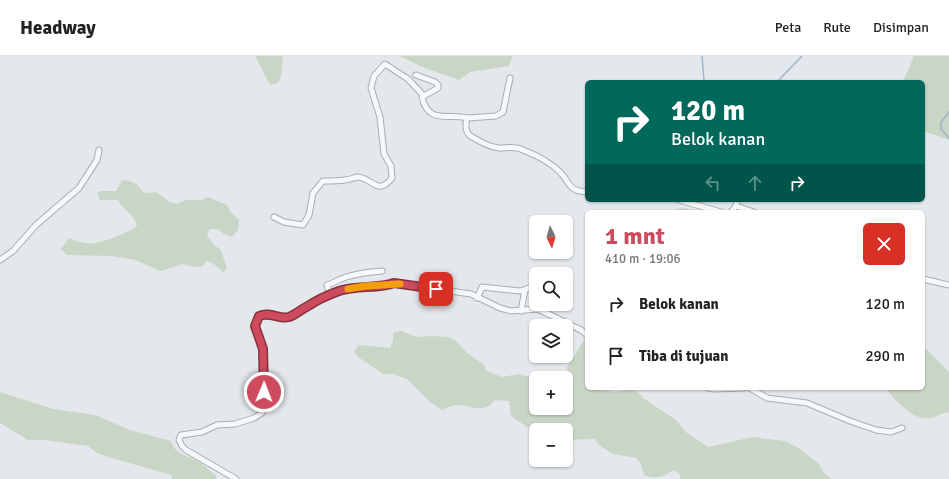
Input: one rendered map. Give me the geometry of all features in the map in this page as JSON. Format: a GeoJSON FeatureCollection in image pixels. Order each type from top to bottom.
{"type":"FeatureCollection","features":[{"type":"Feature","properties":{"kind":"street"},"geometry":{"type":"LineString","coordinates":[[274,217],[284,222],[303,225],[309,215],[313,193],[323,181],[343,181],[360,178],[374,185],[380,186],[388,183],[392,178],[391,166],[384,154],[380,117],[371,88],[371,81],[385,64],[402,75],[423,95],[423,101],[438,117],[455,116],[467,118],[496,116],[503,112],[510,78]]}},
{"type":"Feature","properties":{"kind":"street"},"geometry":{"type":"LineString","coordinates":[[416,75],[438,85],[438,88],[423,95]]}},
{"type":"Feature","properties":{"kind":"street"},"geometry":{"type":"LineString","coordinates":[[467,118],[466,128],[470,137],[480,143],[492,146],[518,148],[524,150],[560,171],[571,188],[576,191],[585,192]]}},
{"type":"Feature","properties":{"kind":"street"},"geometry":{"type":"LineString","coordinates":[[0,260],[13,251],[36,225],[79,188],[97,160],[99,150]]}},
{"type":"Feature","properties":{"kind":"street"},"geometry":{"type":"LineString","coordinates":[[686,202],[714,210]]}},
{"type":"Feature","properties":{"kind":"street"},"geometry":{"type":"LineString","coordinates":[[736,203],[750,210]]}},
{"type":"Feature","properties":{"kind":"street"},"geometry":{"type":"LineString","coordinates":[[330,295],[328,285],[334,284],[338,280],[349,276],[382,272]]}},
{"type":"Feature","properties":{"kind":"street"},"geometry":{"type":"LineString","coordinates":[[925,279],[949,285]]}},
{"type":"Feature","properties":{"kind":"street"},"geometry":{"type":"LineString","coordinates":[[236,479],[186,450],[179,440],[181,435],[187,433],[202,432],[217,425],[235,424],[254,418],[262,413],[264,355],[256,331],[256,320],[261,315],[272,314],[282,317],[290,317],[311,304],[330,295],[351,288],[387,286],[394,283],[457,291],[505,310],[521,311],[535,308],[585,333]]}},
{"type":"Feature","properties":{"kind":"street"},"geometry":{"type":"LineString","coordinates":[[477,298],[482,287],[500,290],[525,290],[529,287]]}},
{"type":"Feature","properties":{"kind":"street"},"geometry":{"type":"LineString","coordinates":[[521,311],[525,290]]}},
{"type":"Feature","properties":{"kind":"street"},"geometry":{"type":"LineString","coordinates":[[753,390],[767,398],[807,403],[876,430],[891,432],[902,428]]}},
{"type":"Feature","properties":{"kind":"green space"},"geometry":{"type":"Polygon","coordinates":[[[255,56],[283,56],[281,76],[278,83],[270,85],[255,56]]]}},
{"type":"Feature","properties":{"kind":"green space"},"geometry":{"type":"Polygon","coordinates":[[[399,56],[513,56],[509,66],[470,72],[459,80],[425,68],[399,56]]]}},
{"type":"Feature","properties":{"kind":"green space"},"geometry":{"type":"Polygon","coordinates":[[[914,56],[949,56],[949,140],[925,132],[925,80],[904,80],[914,56]]]}},
{"type":"Feature","properties":{"kind":"green space"},"geometry":{"type":"Polygon","coordinates":[[[122,180],[135,184],[144,193],[156,192],[170,202],[177,204],[185,200],[201,200],[208,197],[227,205],[230,211],[239,220],[238,230],[232,237],[224,234],[218,229],[210,229],[207,235],[214,245],[221,250],[227,269],[223,272],[214,264],[207,261],[202,266],[193,267],[183,264],[160,271],[135,260],[111,256],[67,255],[61,249],[69,238],[78,242],[96,243],[110,239],[135,228],[137,225],[133,217],[118,200],[100,200],[97,193],[100,191],[116,191],[122,180]]]}},
{"type":"Feature","properties":{"kind":"green space"},"geometry":{"type":"Polygon","coordinates":[[[684,208],[693,210],[676,210],[684,208]]]}},
{"type":"Feature","properties":{"kind":"green space"},"geometry":{"type":"Polygon","coordinates":[[[401,331],[416,337],[448,337],[456,341],[466,352],[483,364],[487,371],[502,377],[519,374],[529,377],[529,415],[573,415],[573,371],[568,371],[567,367],[570,363],[573,363],[573,358],[585,339],[585,390],[615,392],[630,390],[638,392],[643,398],[676,420],[687,433],[708,447],[753,437],[785,441],[799,448],[819,464],[823,472],[832,479],[680,479],[680,474],[673,470],[666,475],[659,477],[644,475],[641,464],[636,458],[613,454],[599,445],[595,439],[573,440],[573,423],[529,423],[529,428],[511,416],[509,401],[495,400],[491,405],[482,408],[457,405],[442,410],[429,401],[407,379],[393,374],[383,374],[358,357],[354,351],[359,345],[390,348],[393,341],[393,333],[401,331]]]}},
{"type":"Feature","properties":{"kind":"green space"},"geometry":{"type":"Polygon","coordinates":[[[925,348],[949,372],[949,413],[944,413],[931,418],[924,418],[911,413],[887,390],[925,390],[925,348]]]}},
{"type":"Feature","properties":{"kind":"green space"},"geometry":{"type":"Polygon","coordinates":[[[0,392],[53,409],[95,415],[130,430],[171,441],[175,449],[181,454],[200,463],[217,477],[215,479],[172,479],[171,475],[105,456],[97,453],[88,446],[44,440],[28,440],[0,423],[0,392]]]}},
{"type":"Feature","properties":{"kind":"waterway"},"geometry":{"type":"LineString","coordinates":[[702,56],[704,80]]}},
{"type":"Feature","properties":{"kind":"waterway"},"geometry":{"type":"LineString","coordinates":[[779,80],[802,56]]}},
{"type":"Feature","properties":{"kind":"waterway"},"geometry":{"type":"LineString","coordinates":[[949,112],[941,122],[941,129],[949,138]]}},
{"type":"Feature","properties":{"kind":"slow traffic"},"geometry":{"type":"LineString","coordinates":[[348,289],[365,286],[387,286],[394,283],[400,284]]}},
{"type":"Feature","properties":{"kind":"route"},"geometry":{"type":"LineString","coordinates":[[264,392],[264,355],[255,326],[256,320],[259,316],[272,314],[287,318],[320,299],[339,291],[357,287],[387,286],[394,283],[436,289]]}}]}
